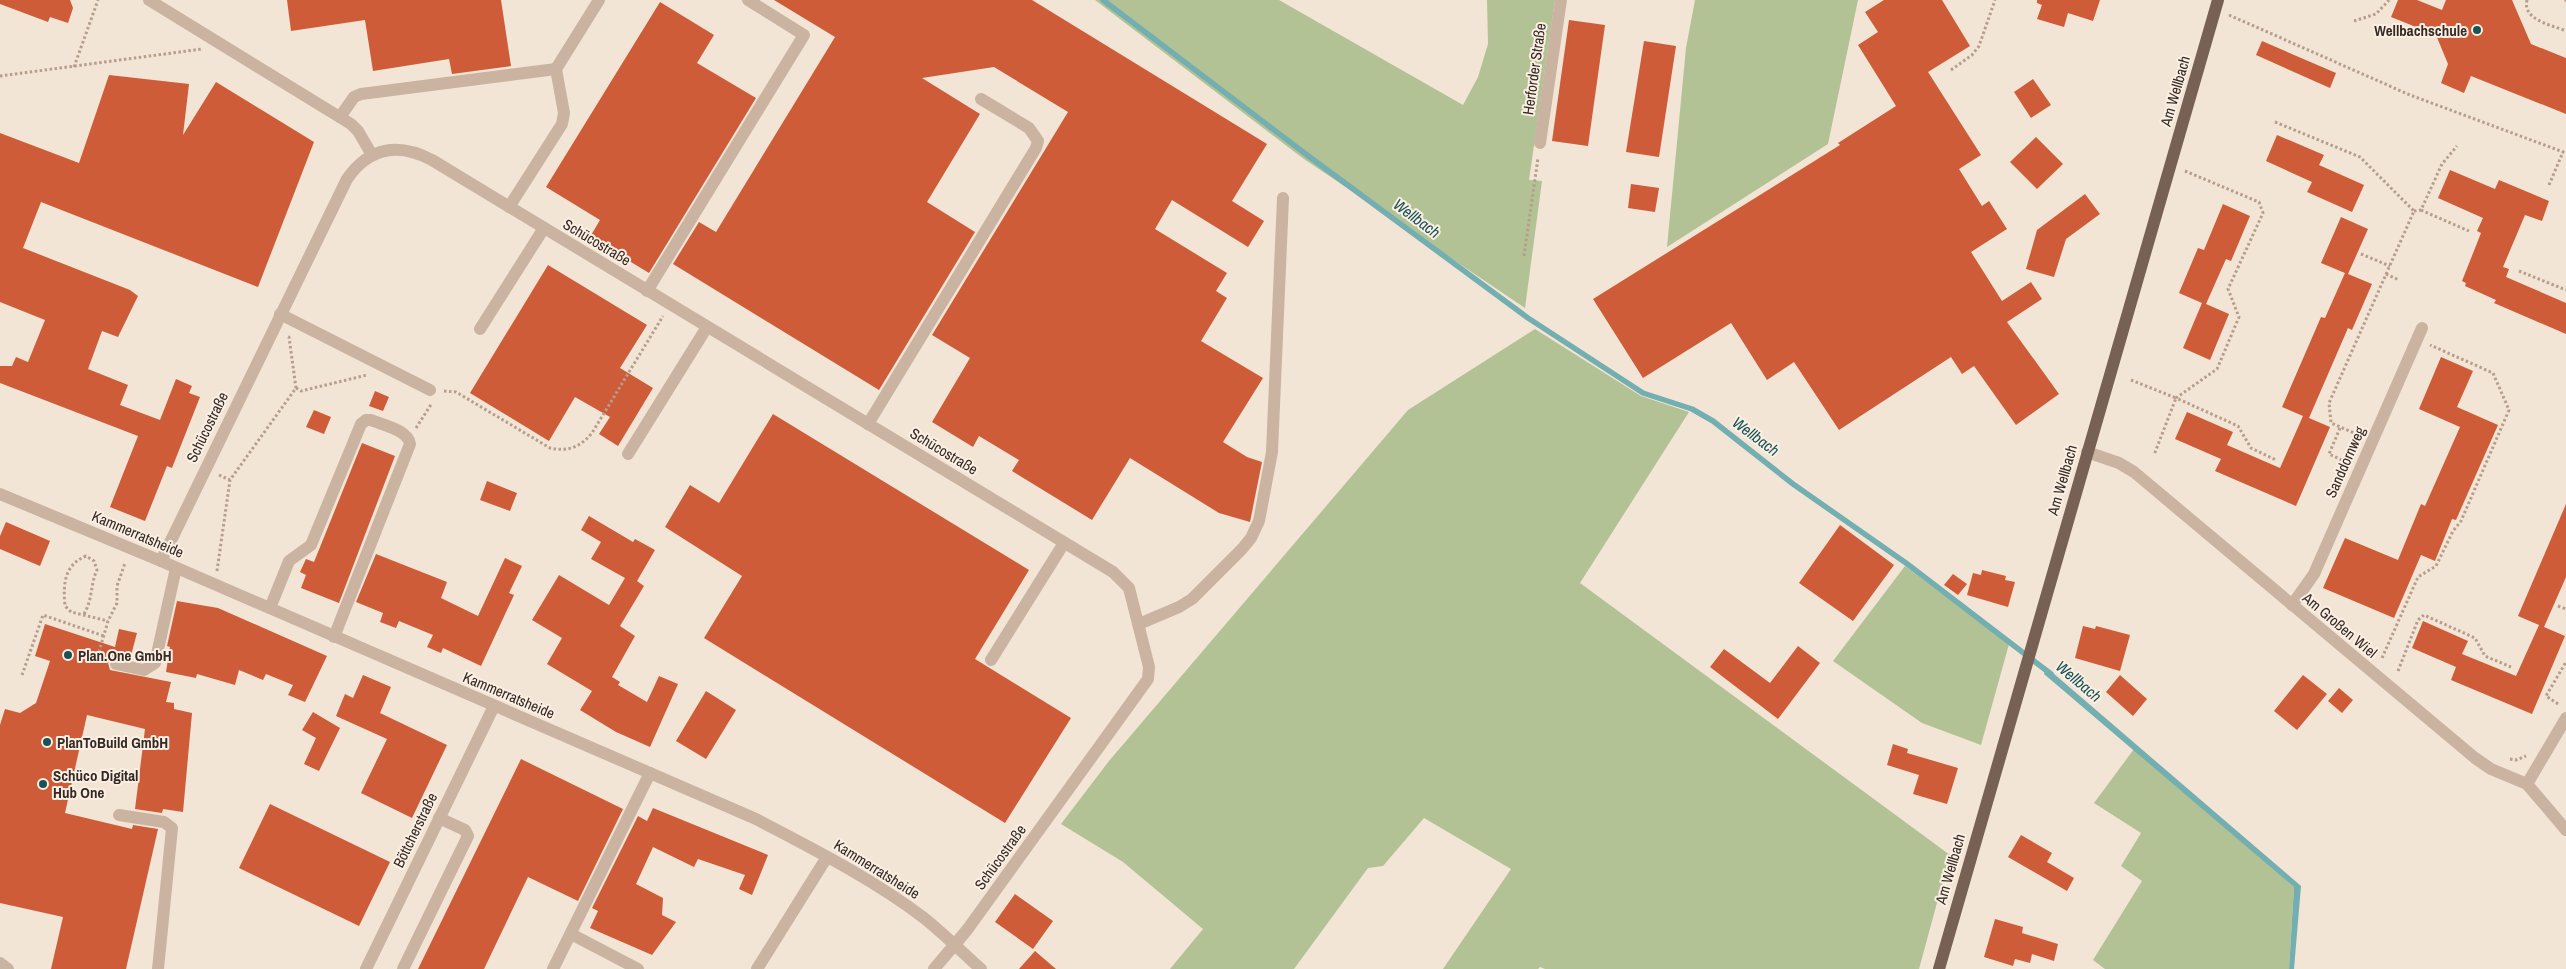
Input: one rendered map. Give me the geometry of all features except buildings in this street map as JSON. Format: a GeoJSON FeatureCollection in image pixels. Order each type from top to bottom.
{"type":"FeatureCollection","features":[{"type":"Feature","properties":{"kind":"main road","name":"Am Wellbach"},"geometry":{"type":"LineString","coordinates":[[1939,969],[2216,4]]}},
{"type":"Feature","properties":{"kind":"street"},"geometry":{"type":"LineString","coordinates":[[149,0],[340,117],[358,131],[372,154]]}},
{"type":"Feature","properties":{"kind":"street"},"geometry":{"type":"LineString","coordinates":[[509,207],[562,124],[564,113],[556,69],[599,0]]}},
{"type":"Feature","properties":{"kind":"street"},"geometry":{"type":"LineString","coordinates":[[647,291],[804,35],[748,0]]}},
{"type":"Feature","properties":{"kind":"street","name":"Herforder Straße"},"geometry":{"type":"LineString","coordinates":[[1540,143],[1561,0]]}},
{"type":"Feature","properties":{"kind":"street"},"geometry":{"type":"LineString","coordinates":[[340,117],[354,97],[361,94],[556,69]]}},
{"type":"Feature","properties":{"kind":"street"},"geometry":{"type":"LineString","coordinates":[[868,424],[1036,148],[1038,141],[1029,128],[981,99]]}},
{"type":"Feature","properties":{"kind":"street","name":"Schücostraße"},"geometry":{"type":"LineString","coordinates":[[161,561],[272,329],[347,179],[358,165],[372,154],[393,149],[408,150],[421,154],[1064,543],[1121,579],[1129,588],[1149,667],[1148,679],[955,944],[934,969]]}},
{"type":"Feature","properties":{"kind":"street"},"geometry":{"type":"LineString","coordinates":[[1139,624],[1178,608],[1192,599],[1242,549],[1251,538],[1259,521],[1272,452],[1283,198]]}},
{"type":"Feature","properties":{"kind":"street"},"geometry":{"type":"LineString","coordinates":[[480,329],[544,228]]}},
{"type":"Feature","properties":{"kind":"street"},"geometry":{"type":"LineString","coordinates":[[280,314],[430,390]]}},
{"type":"Feature","properties":{"kind":"street"},"geometry":{"type":"LineString","coordinates":[[628,454],[707,327]]}},
{"type":"Feature","properties":{"kind":"street","name":"Sanddornweg"},"geometry":{"type":"LineString","coordinates":[[2292,605],[2314,574],[2422,328]]}},
{"type":"Feature","properties":{"kind":"street"},"geometry":{"type":"LineString","coordinates":[[270,608],[289,561],[311,545],[361,424],[366,420],[371,420],[405,434],[409,438],[410,444],[334,637]]}},
{"type":"Feature","properties":{"kind":"street","name":"Am Großen Wiel"},"geometry":{"type":"LineString","coordinates":[[2087,452],[2119,463],[2134,472],[2475,758],[2492,769],[2526,784],[2566,830]]}},
{"type":"Feature","properties":{"kind":"street","name":"Kammerratsheide"},"geometry":{"type":"LineString","coordinates":[[0,494],[161,561],[756,819],[827,857],[911,909],[955,944],[981,969]]}},
{"type":"Feature","properties":{"kind":"street"},"geometry":{"type":"LineString","coordinates":[[991,660],[1064,543]]}},
{"type":"Feature","properties":{"kind":"street"},"geometry":{"type":"LineString","coordinates":[[116,664],[144,670],[155,662],[176,568]]}},
{"type":"Feature","properties":{"kind":"street","name":"Böttcherstraße"},"geometry":{"type":"LineString","coordinates":[[366,969],[494,706]]}},
{"type":"Feature","properties":{"kind":"street"},"geometry":{"type":"LineString","coordinates":[[2526,784],[2566,718]]}},
{"type":"Feature","properties":{"kind":"street"},"geometry":{"type":"LineString","coordinates":[[553,969],[650,772]]}},
{"type":"Feature","properties":{"kind":"street"},"geometry":{"type":"LineString","coordinates":[[119,815],[164,822],[172,828],[158,969]]}},
{"type":"Feature","properties":{"kind":"street"},"geometry":{"type":"LineString","coordinates":[[403,969],[468,836],[465,830],[440,818]]}},
{"type":"Feature","properties":{"kind":"street"},"geometry":{"type":"LineString","coordinates":[[757,969],[827,857]]}},
{"type":"Feature","properties":{"kind":"street"},"geometry":{"type":"LineString","coordinates":[[571,934],[638,969]]}},
{"type":"Feature","properties":{"kind":"street"},"geometry":{"type":"LineString","coordinates":[[0,963],[8,969]]}},
{"type":"Feature","properties":{"kind":"path"},"geometry":{"type":"LineString","coordinates":[[74,67],[98,0]]}},
{"type":"Feature","properties":{"kind":"path"},"geometry":{"type":"LineString","coordinates":[[1951,70],[1972,55],[1980,46],[1994,0]]}},
{"type":"Feature","properties":{"kind":"path"},"geometry":{"type":"LineString","coordinates":[[2354,21],[2376,14],[2389,0]]}},
{"type":"Feature","properties":{"kind":"path"},"geometry":{"type":"LineString","coordinates":[[2527,0],[2526,9],[2531,17],[2566,31]]}},
{"type":"Feature","properties":{"kind":"path"},"geometry":{"type":"LineString","coordinates":[[2216,4],[2410,95],[2565,152],[2549,185]]}},
{"type":"Feature","properties":{"kind":"path"},"geometry":{"type":"LineString","coordinates":[[0,76],[201,51],[208,37]]}},
{"type":"Feature","properties":{"kind":"path"},"geometry":{"type":"LineString","coordinates":[[2275,122],[2360,158],[2414,211]]}},
{"type":"Feature","properties":{"kind":"path"},"geometry":{"type":"LineString","coordinates":[[1524,256],[1540,143]]}},
{"type":"Feature","properties":{"kind":"path"},"geometry":{"type":"LineString","coordinates":[[2421,210],[2442,164],[2457,146]]}},
{"type":"Feature","properties":{"kind":"path"},"geometry":{"type":"LineString","coordinates":[[2154,455],[2176,398],[2218,369],[2239,317],[2228,289],[2263,213],[2259,202],[2170,165]]}},
{"type":"Feature","properties":{"kind":"path"},"geometry":{"type":"LineString","coordinates":[[2414,211],[2421,210],[2468,231]]}},
{"type":"Feature","properties":{"kind":"path"},"geometry":{"type":"LineString","coordinates":[[2372,441],[2331,423],[2329,403],[2414,211]]}},
{"type":"Feature","properties":{"kind":"path"},"geometry":{"type":"LineString","coordinates":[[2361,254],[2390,266]]}},
{"type":"Feature","properties":{"kind":"path"},"geometry":{"type":"LineString","coordinates":[[2520,271],[2566,290]]}},
{"type":"Feature","properties":{"kind":"path"},"geometry":{"type":"LineString","coordinates":[[2386,274],[2399,280]]}},
{"type":"Feature","properties":{"kind":"path"},"geometry":{"type":"LineString","coordinates":[[430,390],[456,392],[550,448],[558,450],[575,448],[592,432],[670,305]]}},
{"type":"Feature","properties":{"kind":"path"},"geometry":{"type":"LineString","coordinates":[[212,583],[220,564],[230,480],[296,388],[289,337],[272,329]]}},
{"type":"Feature","properties":{"kind":"path"},"geometry":{"type":"LineString","coordinates":[[2405,677],[2382,658],[2418,577],[2436,566],[2453,531],[2461,521],[2509,410],[2493,373],[2417,340]]}},
{"type":"Feature","properties":{"kind":"path"},"geometry":{"type":"LineString","coordinates":[[296,388],[301,391],[378,373],[381,366]]}},
{"type":"Feature","properties":{"kind":"path"},"geometry":{"type":"LineString","coordinates":[[2131,380],[2238,426],[2251,448],[2276,460]]}},
{"type":"Feature","properties":{"kind":"path"},"geometry":{"type":"LineString","coordinates":[[409,438],[430,408]]}},
{"type":"Feature","properties":{"kind":"path"},"geometry":{"type":"LineString","coordinates":[[2340,428],[2328,454],[2360,468]]}},
{"type":"Feature","properties":{"kind":"path"},"geometry":{"type":"LineString","coordinates":[[99,652],[108,621],[117,603],[117,586],[130,548]]}},
{"type":"Feature","properties":{"kind":"path"},"geometry":{"type":"LineString","coordinates":[[84,614],[93,592],[92,581],[97,570],[94,561],[86,556],[77,560],[68,569],[63,585],[65,606],[71,612],[108,621]]}},
{"type":"Feature","properties":{"kind":"path"},"geometry":{"type":"LineString","coordinates":[[2404,592],[2410,595]]}},
{"type":"Feature","properties":{"kind":"path"},"geometry":{"type":"LineString","coordinates":[[2558,606],[2566,609]]}},
{"type":"Feature","properties":{"kind":"path"},"geometry":{"type":"LineString","coordinates":[[22,675],[43,615],[104,636]]}},
{"type":"Feature","properties":{"kind":"path"},"geometry":{"type":"LineString","coordinates":[[2398,671],[2418,620],[2424,615],[2475,638],[2485,656],[2511,667]]}},
{"type":"Feature","properties":{"kind":"path"},"geometry":{"type":"LineString","coordinates":[[2554,711],[2559,704],[2546,696],[2566,662]]}},
{"type":"Feature","properties":{"kind":"path"},"geometry":{"type":"LineString","coordinates":[[2506,759],[2516,760],[2529,753]]}},
{"type":"Feature","properties":{"kind":"green space"},"geometry":{"type":"Polygon","coordinates":[[[1095,0],[1279,0],[1463,105],[1478,77],[1488,44],[1487,0],[1555,0],[1529,180],[1542,181],[1525,308],[1304,159],[1095,0]]]}},
{"type":"Feature","properties":{"kind":"green space"},"geometry":{"type":"Polygon","coordinates":[[[1695,0],[1858,0],[1828,144],[1667,247],[1686,48],[1695,0]]]}},
{"type":"Feature","properties":{"kind":"green space"},"geometry":{"type":"Polygon","coordinates":[[[1535,329],[1641,396],[1689,412],[1580,583],[1950,855],[1919,969],[1545,969],[1540,967],[1538,969],[1443,969],[1511,869],[1424,818],[1383,866],[1368,868],[1294,969],[1170,969],[1203,929],[1123,862],[1061,824],[1109,761],[1408,410],[1535,329]]]}},
{"type":"Feature","properties":{"kind":"green space"},"geometry":{"type":"Polygon","coordinates":[[[1905,566],[2009,644],[1981,745],[1922,723],[1833,661],[1905,566]]]}},
{"type":"Feature","properties":{"kind":"green space"},"geometry":{"type":"Polygon","coordinates":[[[2134,749],[2294,887],[2289,969],[2105,969],[2093,960],[2142,881],[2121,866],[2141,833],[2094,803],[2134,749]]]}},
{"type":"Feature","properties":{"kind":"water"},"geometry":{"type":"Polygon","coordinates":[[[2046,667],[2301,886],[2294,969],[2289,969],[2294,887],[2044,674],[2046,667]]]}},
{"type":"Feature","properties":{"kind":"waterway","name":"Wellbach"},"geometry":{"type":"LineString","coordinates":[[1103,0],[1307,155],[1528,318],[1643,393],[1692,409],[1713,421],[1793,484],[1906,563],[2051,674]]}},
{"type":"Feature","properties":{"kind":"place","name":"Wellbachschule"},"geometry":{"type":"Point","coordinates":[2477,30]}},
{"type":"Feature","properties":{"kind":"place","name":"Plan.One GmbH"},"geometry":{"type":"Point","coordinates":[68,655]}},
{"type":"Feature","properties":{"kind":"place","name":"PlanToBuild GmbH"},"geometry":{"type":"Point","coordinates":[47,742]}},
{"type":"Feature","properties":{"kind":"place","name":"Schüco Digital Hub One"},"geometry":{"type":"Point","coordinates":[43,784]}}]}
